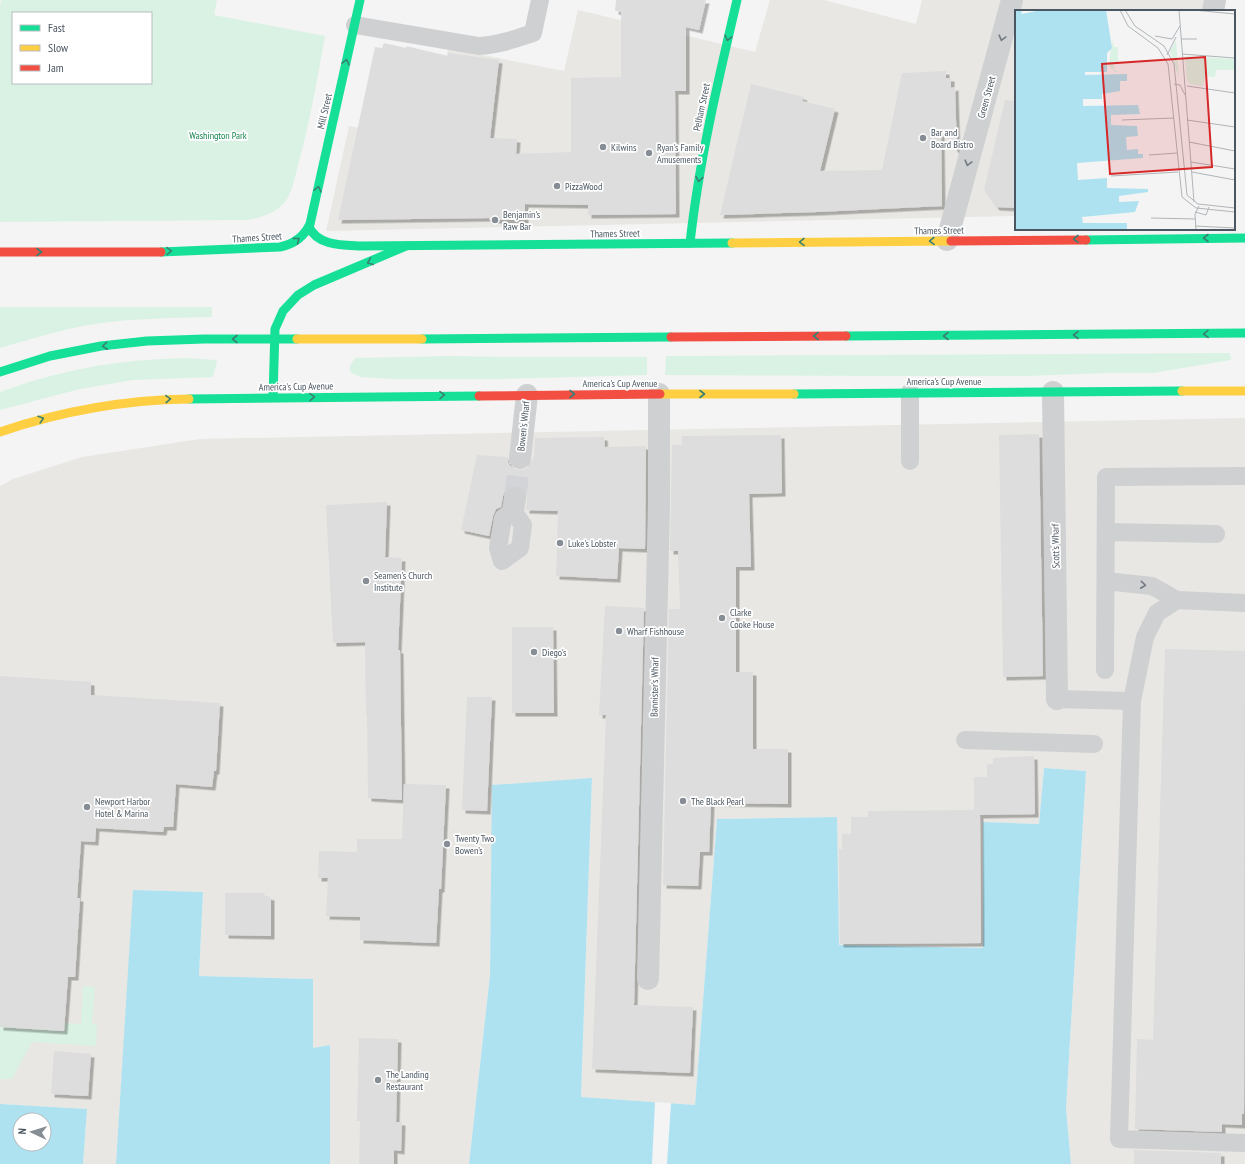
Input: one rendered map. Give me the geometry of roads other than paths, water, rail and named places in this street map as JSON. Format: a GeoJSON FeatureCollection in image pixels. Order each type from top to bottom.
{"type":"FeatureCollection","features":[{"type":"Feature","properties":{"kind":"main road","name":"Mill Street"},"geometry":{"type":"LineString","coordinates":[[309,227],[360,0]]}},
{"type":"Feature","properties":{"kind":"main road","name":"Pelham Street"},"geometry":{"type":"LineString","coordinates":[[690,243],[692,219],[708,126],[737,0]]}},
{"type":"Feature","properties":{"kind":"main road","name":"Thames Street"},"geometry":{"type":"LineString","coordinates":[[0,252],[151,252],[281,248],[299,240],[309,227],[319,239],[331,244],[406,246],[947,240],[1169,234],[1245,238]]}},
{"type":"Feature","properties":{"kind":"main road"},"geometry":{"type":"LineString","coordinates":[[273,397],[275,330],[283,311],[298,295],[314,285],[406,246]]}},
{"type":"Feature","properties":{"kind":"main road"},"geometry":{"type":"LineString","coordinates":[[0,372],[50,356],[101,346],[147,341],[1245,333]]}},
{"type":"Feature","properties":{"kind":"main road","name":"America's Cup Avenue"},"geometry":{"type":"LineString","coordinates":[[1,431],[76,410],[123,402],[169,399],[527,394],[1245,391]]}},
{"type":"Feature","properties":{"kind":"street","name":"Green Street"},"geometry":{"type":"LineString","coordinates":[[947,240],[1012,0]]}},
{"type":"Feature","properties":{"kind":"street"},"geometry":{"type":"LineString","coordinates":[[1212,10],[1215,0]]}},
{"type":"Feature","properties":{"kind":"street","name":"Scott's Wharf"},"geometry":{"type":"LineString","coordinates":[[1053,392],[1057,699]]}},
{"type":"Feature","properties":{"kind":"street","name":"Bowen's Wharf"},"geometry":{"type":"LineString","coordinates":[[520,458],[527,394]]}},
{"type":"Feature","properties":{"kind":"street","name":"Bannister's Wharf"},"geometry":{"type":"LineString","coordinates":[[648,979],[659,504],[659,394]]}},
{"type":"Feature","properties":{"kind":"lane"},"geometry":{"type":"LineString","coordinates":[[355,25],[479,46],[490,45],[533,34],[540,0]]}},
{"type":"Feature","properties":{"kind":"lane"},"geometry":{"type":"LineString","coordinates":[[910,392],[910,461]]}},
{"type":"Feature","properties":{"kind":"lane"},"geometry":{"type":"LineString","coordinates":[[1105,670],[1106,477],[1245,476]]}},
{"type":"Feature","properties":{"kind":"lane"},"geometry":{"type":"LineString","coordinates":[[1106,532],[1216,534]]}},
{"type":"Feature","properties":{"kind":"lane"},"geometry":{"type":"LineString","coordinates":[[1106,581],[1152,586],[1177,600],[1245,603]]}},
{"type":"Feature","properties":{"kind":"lane"},"geometry":{"type":"LineString","coordinates":[[1177,600],[1157,613],[1145,637],[1132,701],[1119,1139],[1245,1143]]}},
{"type":"Feature","properties":{"kind":"lane"},"geometry":{"type":"LineString","coordinates":[[1057,699],[1132,701]]}},
{"type":"Feature","properties":{"kind":"lane"},"geometry":{"type":"LineString","coordinates":[[965,740],[1094,744]]}},
{"type":"Feature","properties":{"kind":"water"},"geometry":{"type":"Polygon","coordinates":[[[1044,768],[1086,771],[1066,1108],[1071,1164],[469,1164],[490,975],[492,785],[592,778],[581,1097],[695,1105],[717,819],[837,817],[839,945],[983,948],[983,822],[1039,824],[1044,768]]]}},
{"type":"Feature","properties":{"kind":"water"},"geometry":{"type":"Polygon","coordinates":[[[133,890],[203,892],[199,976],[313,979],[313,1048],[330,1045],[330,1164],[116,1164],[133,890]]]}},
{"type":"Feature","properties":{"kind":"water"},"geometry":{"type":"Polygon","coordinates":[[[0,1104],[87,1109],[83,1164],[0,1164],[0,1104]]]}},
{"type":"Feature","properties":{"kind":"tunnel"},"geometry":{"type":"LineString","coordinates":[[515,498],[520,458]]}},
{"type":"Feature","properties":{"kind":"place","name":"Bar and Board Bistro"},"geometry":{"type":"Point","coordinates":[923,138]}},
{"type":"Feature","properties":{"kind":"place","name":"Kilwins"},"geometry":{"type":"Point","coordinates":[603,147]}},
{"type":"Feature","properties":{"kind":"place","name":"Ryan's Family Amusements"},"geometry":{"type":"Point","coordinates":[649,153]}},
{"type":"Feature","properties":{"kind":"place","name":"PizzaWood"},"geometry":{"type":"Point","coordinates":[557,186]}},
{"type":"Feature","properties":{"kind":"place","name":"Benjamin's Raw Bar"},"geometry":{"type":"Point","coordinates":[495,220]}},
{"type":"Feature","properties":{"kind":"place","name":"Luke's Lobster"},"geometry":{"type":"Point","coordinates":[560,543]}},
{"type":"Feature","properties":{"kind":"place","name":"Seamen's Church Institute"},"geometry":{"type":"Point","coordinates":[366,581]}},
{"type":"Feature","properties":{"kind":"place","name":"Clarke Cooke House"},"geometry":{"type":"Point","coordinates":[722,618]}},
{"type":"Feature","properties":{"kind":"place","name":"Wharf Fishhouse"},"geometry":{"type":"Point","coordinates":[619,631]}},
{"type":"Feature","properties":{"kind":"place","name":"Diego's"},"geometry":{"type":"Point","coordinates":[534,652]}},
{"type":"Feature","properties":{"kind":"place","name":"The Black Pearl"},"geometry":{"type":"Point","coordinates":[683,801]}},
{"type":"Feature","properties":{"kind":"place","name":"Newport Harbor Hotel & Marina"},"geometry":{"type":"Point","coordinates":[87,807]}},
{"type":"Feature","properties":{"kind":"place","name":"Twenty Two Bowen’s"},"geometry":{"type":"Point","coordinates":[447,844]}},
{"type":"Feature","properties":{"kind":"place","name":"The Landing Restaurant"},"geometry":{"type":"Point","coordinates":[378,1080]}},
{"type":"Feature","properties":{"kind":"park label","name":"Washington Park"},"geometry":{"type":"Point","coordinates":[218,135]}}]}
